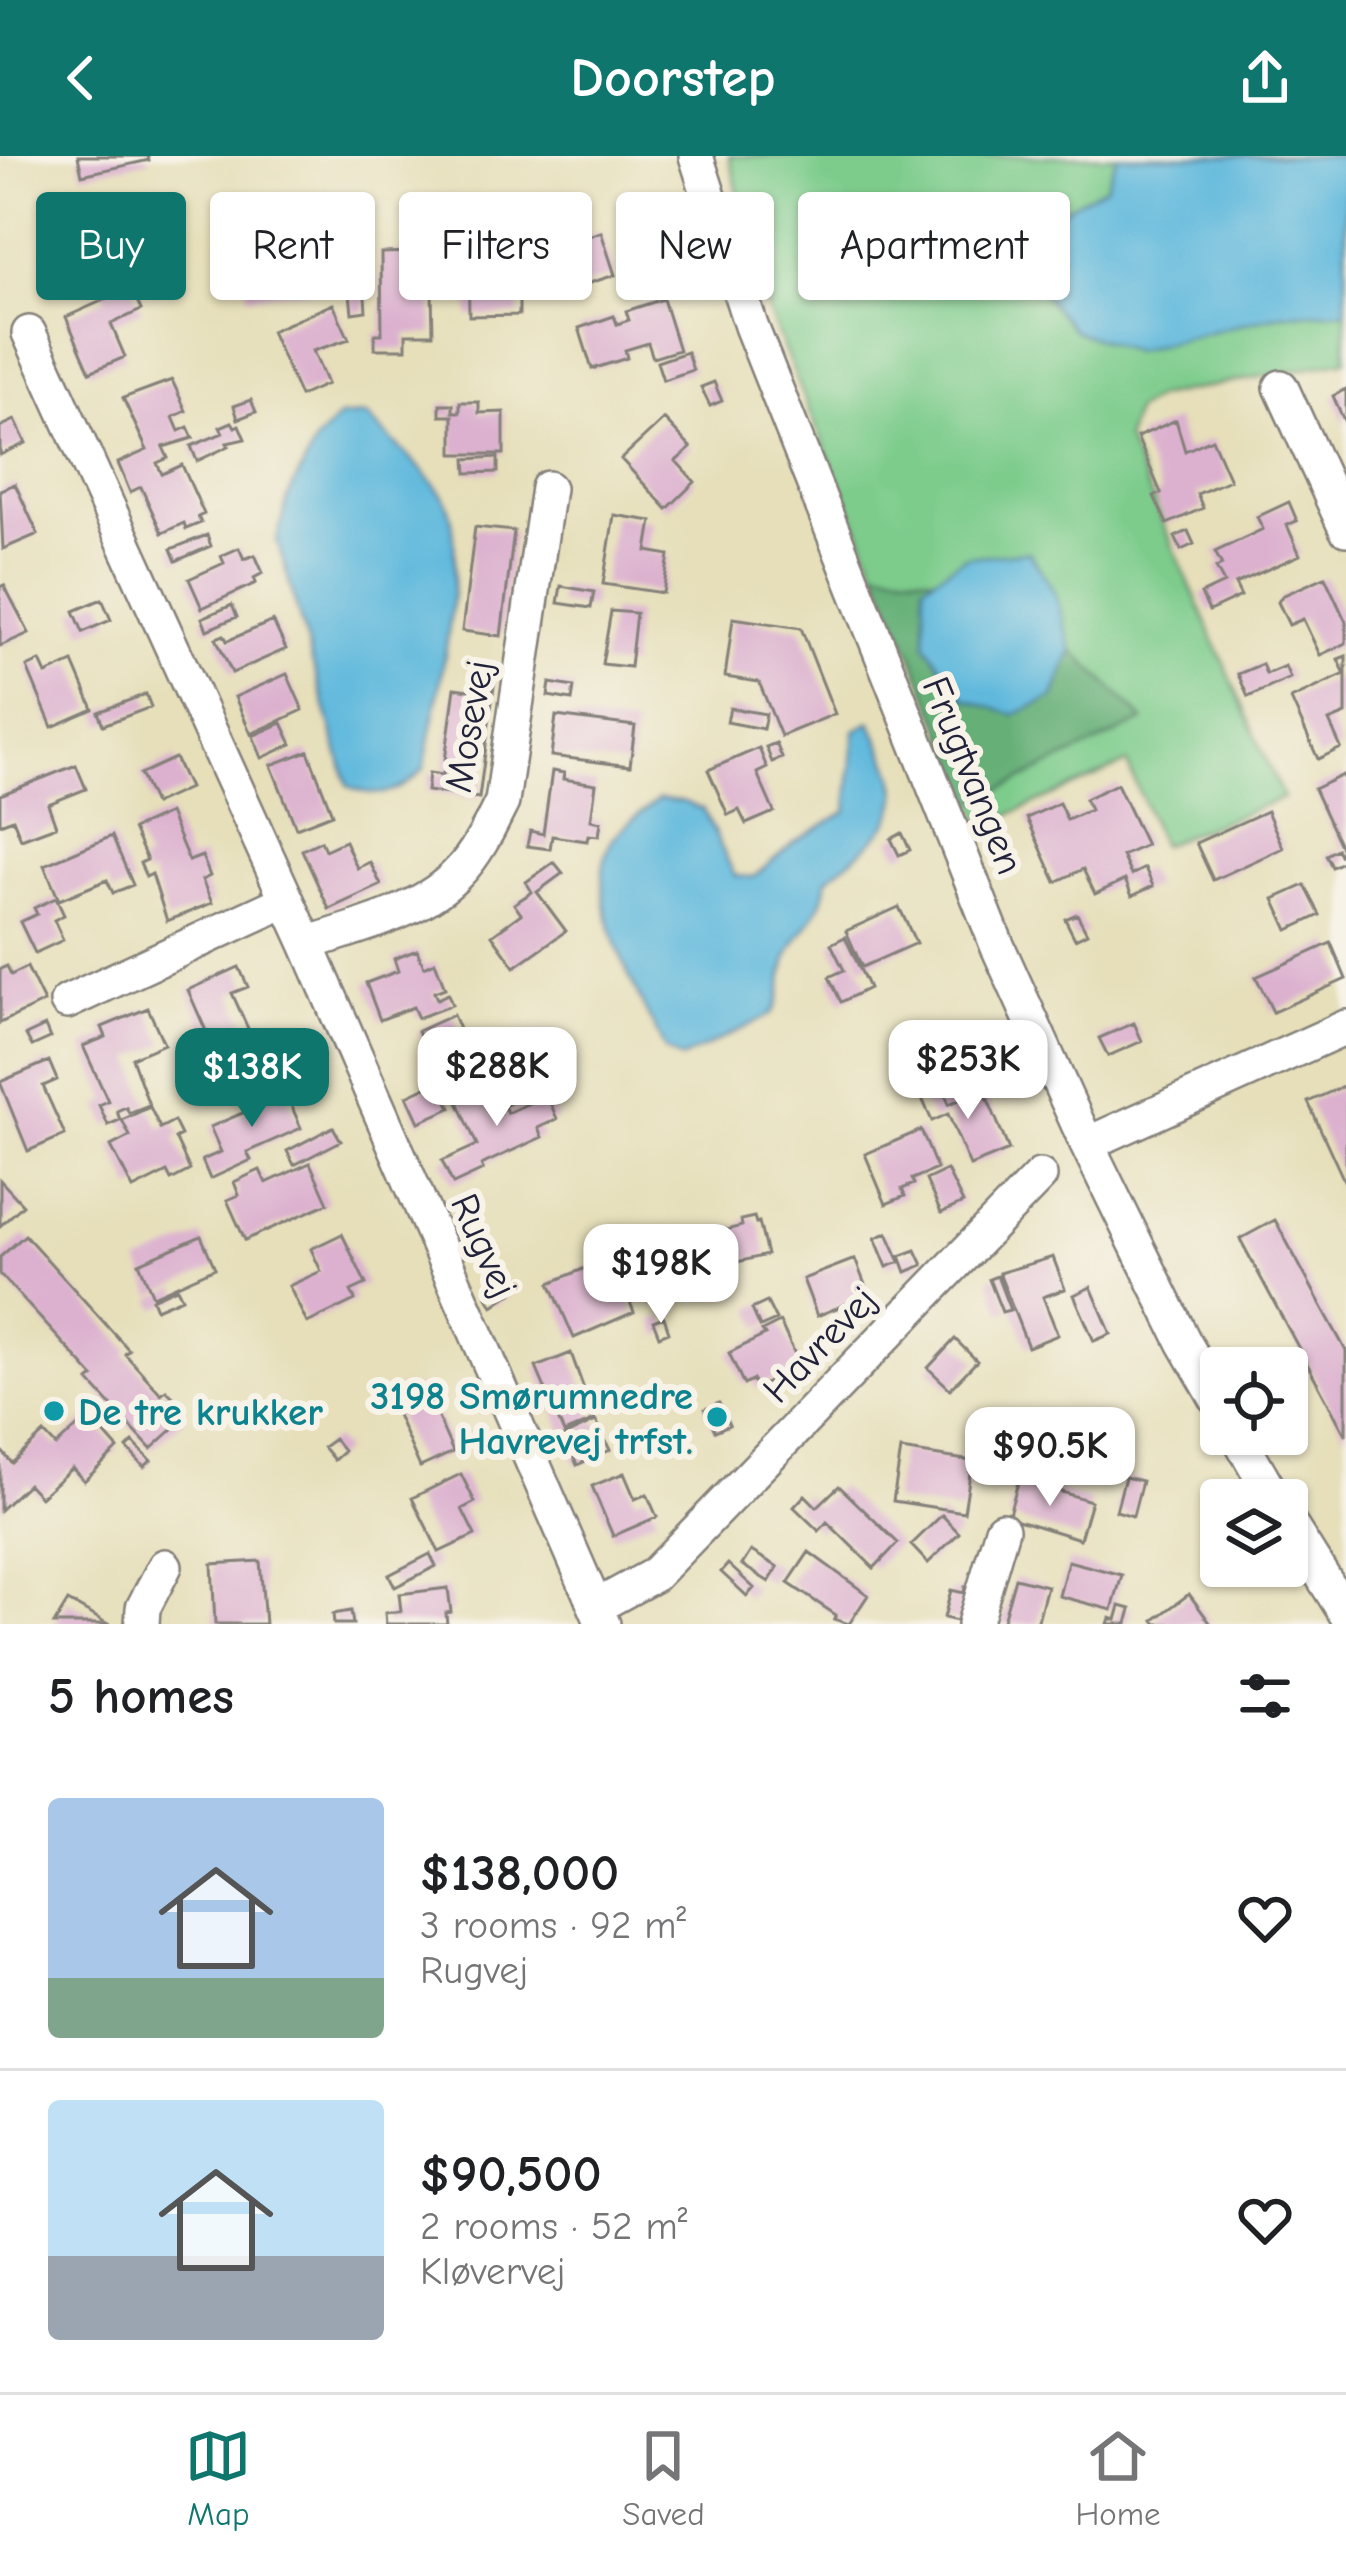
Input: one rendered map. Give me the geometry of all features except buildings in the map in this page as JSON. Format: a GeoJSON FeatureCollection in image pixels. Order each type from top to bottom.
{"type":"FeatureCollection","features":[{"type":"Feature","properties":{"kind":"street","name":"Frugtvangen"},"geometry":{"type":"LineString","coordinates":[[696,156],[751,326],[998,945],[1087,1144],[1200,1370]]}},
{"type":"Feature","properties":{"kind":"street","name":"Rugvej"},"geometry":{"type":"LineString","coordinates":[[29,333],[307,944],[600,1615]]}},
{"type":"Feature","properties":{"kind":"street"},"geometry":{"type":"LineString","coordinates":[[1281,387],[1346,529]]}},
{"type":"Feature","properties":{"kind":"street","name":"Mosevej"},"geometry":{"type":"LineString","coordinates":[[307,944],[416,904],[458,874],[485,835],[502,802],[548,488]]}},
{"type":"Feature","properties":{"kind":"street"},"geometry":{"type":"LineString","coordinates":[[67,1002],[285,901]]}},
{"type":"Feature","properties":{"kind":"street"},"geometry":{"type":"LineString","coordinates":[[1087,1144],[1346,1027]]}},
{"type":"Feature","properties":{"kind":"street","name":"Havrevej"},"geometry":{"type":"LineString","coordinates":[[600,1615],[654,1575],[1040,1176]]}},
{"type":"Feature","properties":{"kind":"street"},"geometry":{"type":"LineString","coordinates":[[974,1624],[1002,1529]]}},
{"type":"Feature","properties":{"kind":"street"},"geometry":{"type":"LineString","coordinates":[[1308,1553],[1346,1614]]}},
{"type":"Feature","properties":{"kind":"street"},"geometry":{"type":"LineString","coordinates":[[142,1624],[143,1608],[165,1566]]}},
{"type":"Feature","properties":{"kind":"green space"},"geometry":{"type":"Polygon","coordinates":[[[729,156],[1346,156],[1346,360],[1157,397],[1135,410],[1126,439],[1283,798],[1161,845],[1127,763],[983,826],[768,311],[765,300],[774,300],[774,192],[738,192],[729,156]]]}},
{"type":"Feature","properties":{"kind":"green space"},"geometry":{"type":"Polygon","coordinates":[[[876,570],[935,577],[924,584],[1054,697],[1072,650],[1144,720],[973,803],[876,570]]]}},
{"type":"Feature","properties":{"kind":"water"},"geometry":{"type":"Polygon","coordinates":[[[1117,156],[1346,156],[1346,311],[1282,314],[1133,351],[1074,331],[1048,300],[1070,300],[1070,206],[1106,186],[1117,156]]]}},
{"type":"Feature","properties":{"kind":"water"},"geometry":{"type":"Polygon","coordinates":[[[366,415],[443,496],[455,550],[449,628],[424,769],[398,789],[380,794],[348,786],[277,540],[288,497],[316,441],[339,417],[366,415]]]}},
{"type":"Feature","properties":{"kind":"water"},"geometry":{"type":"Polygon","coordinates":[[[1029,552],[1055,593],[1072,650],[1054,697],[1014,715],[966,699],[926,645],[924,584],[966,557],[1029,552]]]}},
{"type":"Feature","properties":{"kind":"water"},"geometry":{"type":"Polygon","coordinates":[[[871,722],[894,775],[895,806],[871,842],[827,879],[816,912],[788,957],[772,1014],[681,1059],[665,1050],[609,921],[603,867],[610,844],[658,799],[681,801],[703,809],[735,876],[754,877],[793,843],[847,811],[855,730],[871,722]]]}},
{"type":"Feature","properties":{"kind":"place","name":"De tre krukker"},"geometry":{"type":"Point","coordinates":[54,1411]}},
{"type":"Feature","properties":{"kind":"place","name":"3198 Smørumnedre Havrevej trfst."},"geometry":{"type":"Point","coordinates":[717,1417]}}]}
